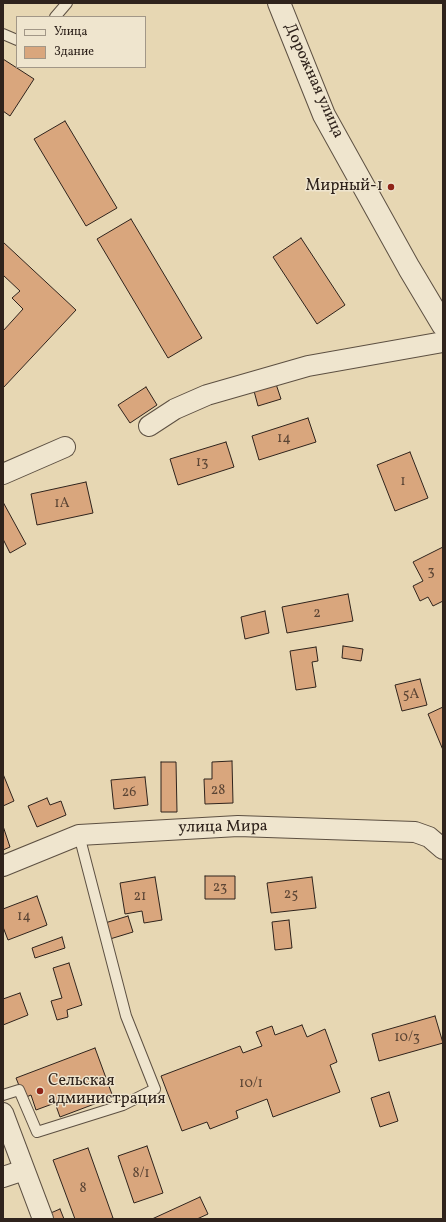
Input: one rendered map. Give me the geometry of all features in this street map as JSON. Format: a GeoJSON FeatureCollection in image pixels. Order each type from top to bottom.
{"type":"FeatureCollection","features":[{"type":"Feature","properties":{"kind":"street","name":"Дорожная улица"},"geometry":{"type":"LineString","coordinates":[[279,3],[324,115],[409,268],[443,325]]}},
{"type":"Feature","properties":{"kind":"street"},"geometry":{"type":"LineString","coordinates":[[149,426],[175,409],[207,395],[308,366],[443,342]]}},
{"type":"Feature","properties":{"kind":"street"},"geometry":{"type":"LineString","coordinates":[[3,474],[65,447]]}},
{"type":"Feature","properties":{"kind":"street","name":"улица Мира"},"geometry":{"type":"LineString","coordinates":[[3,866],[79,835],[238,826],[415,832],[429,837],[443,849]]}},
{"type":"Feature","properties":{"kind":"street"},"geometry":{"type":"LineString","coordinates":[[3,1113],[43,1219]]}},
{"type":"Feature","properties":{"kind":"street"},"geometry":{"type":"LineString","coordinates":[[3,1176],[24,1170]]}},
{"type":"Feature","properties":{"kind":"lane"},"geometry":{"type":"LineString","coordinates":[[56,16],[67,3]]}},
{"type":"Feature","properties":{"kind":"lane"},"geometry":{"type":"LineString","coordinates":[[3,34],[16,40]]}},
{"type":"Feature","properties":{"kind":"lane"},"geometry":{"type":"LineString","coordinates":[[3,1095],[19,1090],[37,1132],[123,1105],[155,1089],[126,1016],[79,835]]}},
{"type":"Feature","properties":{"kind":"building"},"geometry":{"type":"Polygon","coordinates":[[[3,59],[34,79],[10,116],[3,111],[3,59]]]}},
{"type":"Feature","properties":{"kind":"building"},"geometry":{"type":"Polygon","coordinates":[[[65,121],[117,208],[86,226],[34,139],[65,121]]]}},
{"type":"Feature","properties":{"kind":"building"},"geometry":{"type":"Polygon","coordinates":[[[131,219],[202,338],[168,358],[97,239],[131,219]]]}},
{"type":"Feature","properties":{"kind":"building"},"geometry":{"type":"Polygon","coordinates":[[[301,238],[345,305],[317,324],[273,257],[301,238]]]}},
{"type":"Feature","properties":{"kind":"building"},"geometry":{"type":"Polygon","coordinates":[[[3,242],[76,310],[3,388],[3,331],[23,309],[12,298],[20,291],[3,275],[3,242]]]}},
{"type":"Feature","properties":{"kind":"building"},"geometry":{"type":"Polygon","coordinates":[[[276,384],[281,399],[258,406],[254,391],[276,384]]]}},
{"type":"Feature","properties":{"kind":"building"},"geometry":{"type":"Polygon","coordinates":[[[146,387],[157,405],[130,423],[118,405],[146,387]]]}},
{"type":"Feature","properties":{"kind":"building"},"geometry":{"type":"Polygon","coordinates":[[[308,418],[316,442],[259,460],[252,436],[308,418]]]}},
{"type":"Feature","properties":{"kind":"building"},"geometry":{"type":"Polygon","coordinates":[[[226,442],[234,467],[178,485],[170,459],[226,442]]]}},
{"type":"Feature","properties":{"kind":"building"},"geometry":{"type":"Polygon","coordinates":[[[410,452],[428,498],[395,511],[377,465],[410,452]]]}},
{"type":"Feature","properties":{"kind":"building"},"geometry":{"type":"Polygon","coordinates":[[[86,482],[93,513],[37,525],[31,494],[86,482]]]}},
{"type":"Feature","properties":{"kind":"building"},"geometry":{"type":"Polygon","coordinates":[[[3,502],[26,544],[10,553],[3,539],[3,502]]]}},
{"type":"Feature","properties":{"kind":"building"},"geometry":{"type":"Polygon","coordinates":[[[443,547],[443,601],[433,606],[428,597],[420,601],[413,586],[423,581],[413,562],[443,547]]]}},
{"type":"Feature","properties":{"kind":"building"},"geometry":{"type":"Polygon","coordinates":[[[348,594],[353,621],[287,633],[282,607],[348,594]]]}},
{"type":"Feature","properties":{"kind":"building"},"geometry":{"type":"Polygon","coordinates":[[[265,611],[269,633],[245,639],[241,617],[265,611]]]}},
{"type":"Feature","properties":{"kind":"building"},"geometry":{"type":"Polygon","coordinates":[[[343,646],[363,649],[361,661],[342,658],[343,646]]]}},
{"type":"Feature","properties":{"kind":"building"},"geometry":{"type":"Polygon","coordinates":[[[316,647],[318,661],[312,662],[316,687],[296,690],[290,651],[316,647]]]}},
{"type":"Feature","properties":{"kind":"building"},"geometry":{"type":"Polygon","coordinates":[[[420,679],[427,705],[402,711],[395,685],[420,679]]]}},
{"type":"Feature","properties":{"kind":"building"},"geometry":{"type":"Polygon","coordinates":[[[443,707],[443,750],[428,714],[443,707]]]}},
{"type":"Feature","properties":{"kind":"building"},"geometry":{"type":"Polygon","coordinates":[[[232,761],[233,803],[205,804],[204,779],[212,779],[212,762],[232,761]]]}},
{"type":"Feature","properties":{"kind":"building"},"geometry":{"type":"Polygon","coordinates":[[[161,762],[176,762],[177,812],[161,812],[161,762]]]}},
{"type":"Feature","properties":{"kind":"building"},"geometry":{"type":"Polygon","coordinates":[[[3,774],[14,801],[3,806],[3,774]]]}},
{"type":"Feature","properties":{"kind":"building"},"geometry":{"type":"Polygon","coordinates":[[[145,777],[148,805],[114,809],[111,780],[145,777]]]}},
{"type":"Feature","properties":{"kind":"building"},"geometry":{"type":"Polygon","coordinates":[[[47,798],[50,805],[61,801],[66,815],[37,827],[28,806],[47,798]]]}},
{"type":"Feature","properties":{"kind":"building"},"geometry":{"type":"Polygon","coordinates":[[[3,826],[10,847],[3,850],[3,826]]]}},
{"type":"Feature","properties":{"kind":"building"},"geometry":{"type":"Polygon","coordinates":[[[205,876],[235,876],[235,899],[205,899],[205,876]]]}},
{"type":"Feature","properties":{"kind":"building"},"geometry":{"type":"Polygon","coordinates":[[[155,877],[162,920],[144,923],[142,911],[125,914],[120,883],[155,877]]]}},
{"type":"Feature","properties":{"kind":"building"},"geometry":{"type":"Polygon","coordinates":[[[312,877],[316,908],[271,913],[267,883],[312,877]]]}},
{"type":"Feature","properties":{"kind":"building"},"geometry":{"type":"Polygon","coordinates":[[[37,896],[47,925],[8,940],[3,927],[3,909],[37,896]]]}},
{"type":"Feature","properties":{"kind":"building"},"geometry":{"type":"Polygon","coordinates":[[[128,916],[133,932],[110,939],[105,923],[128,916]]]}},
{"type":"Feature","properties":{"kind":"building"},"geometry":{"type":"Polygon","coordinates":[[[289,920],[292,948],[275,950],[272,922],[289,920]]]}},
{"type":"Feature","properties":{"kind":"building"},"geometry":{"type":"Polygon","coordinates":[[[62,937],[65,948],[35,958],[32,948],[62,937]]]}},
{"type":"Feature","properties":{"kind":"building"},"geometry":{"type":"Polygon","coordinates":[[[69,963],[82,1005],[67,1010],[68,1017],[57,1020],[51,1001],[62,998],[53,968],[69,963]]]}},
{"type":"Feature","properties":{"kind":"building"},"geometry":{"type":"Polygon","coordinates":[[[20,993],[28,1015],[3,1025],[3,999],[20,993]]]}},
{"type":"Feature","properties":{"kind":"building"},"geometry":{"type":"Polygon","coordinates":[[[435,1016],[443,1043],[379,1061],[372,1034],[435,1016]]]}},
{"type":"Feature","properties":{"kind":"building"},"geometry":{"type":"Polygon","coordinates":[[[302,1025],[307,1037],[325,1029],[337,1062],[330,1065],[340,1092],[273,1117],[267,1099],[236,1111],[238,1118],[210,1129],[207,1122],[182,1131],[161,1076],[240,1046],[243,1053],[262,1046],[256,1032],[272,1026],[275,1035],[302,1025]]]}},
{"type":"Feature","properties":{"kind":"building"},"geometry":{"type":"Polygon","coordinates":[[[95,1048],[113,1097],[60,1117],[55,1103],[36,1110],[31,1095],[24,1098],[16,1078],[95,1048]]]}},
{"type":"Feature","properties":{"kind":"building"},"geometry":{"type":"Polygon","coordinates":[[[389,1092],[398,1121],[380,1127],[371,1098],[389,1092]]]}},
{"type":"Feature","properties":{"kind":"building"},"geometry":{"type":"Polygon","coordinates":[[[147,1146],[163,1193],[134,1203],[118,1156],[147,1146]]]}},
{"type":"Feature","properties":{"kind":"building"},"geometry":{"type":"Polygon","coordinates":[[[88,1148],[113,1218],[75,1219],[53,1160],[88,1148]]]}},
{"type":"Feature","properties":{"kind":"building"},"geometry":{"type":"Polygon","coordinates":[[[200,1197],[208,1214],[197,1219],[152,1219],[200,1197]]]}},
{"type":"Feature","properties":{"kind":"building"},"geometry":{"type":"Polygon","coordinates":[[[60,1209],[64,1219],[48,1219],[46,1215],[60,1209]]]}},
{"type":"Feature","properties":{"kind":"place","name":"Мирный-1"},"geometry":{"type":"Point","coordinates":[391,187]}},
{"type":"Feature","properties":{"kind":"place","name":"Сельская администрация"},"geometry":{"type":"Point","coordinates":[40,1091]}}]}
